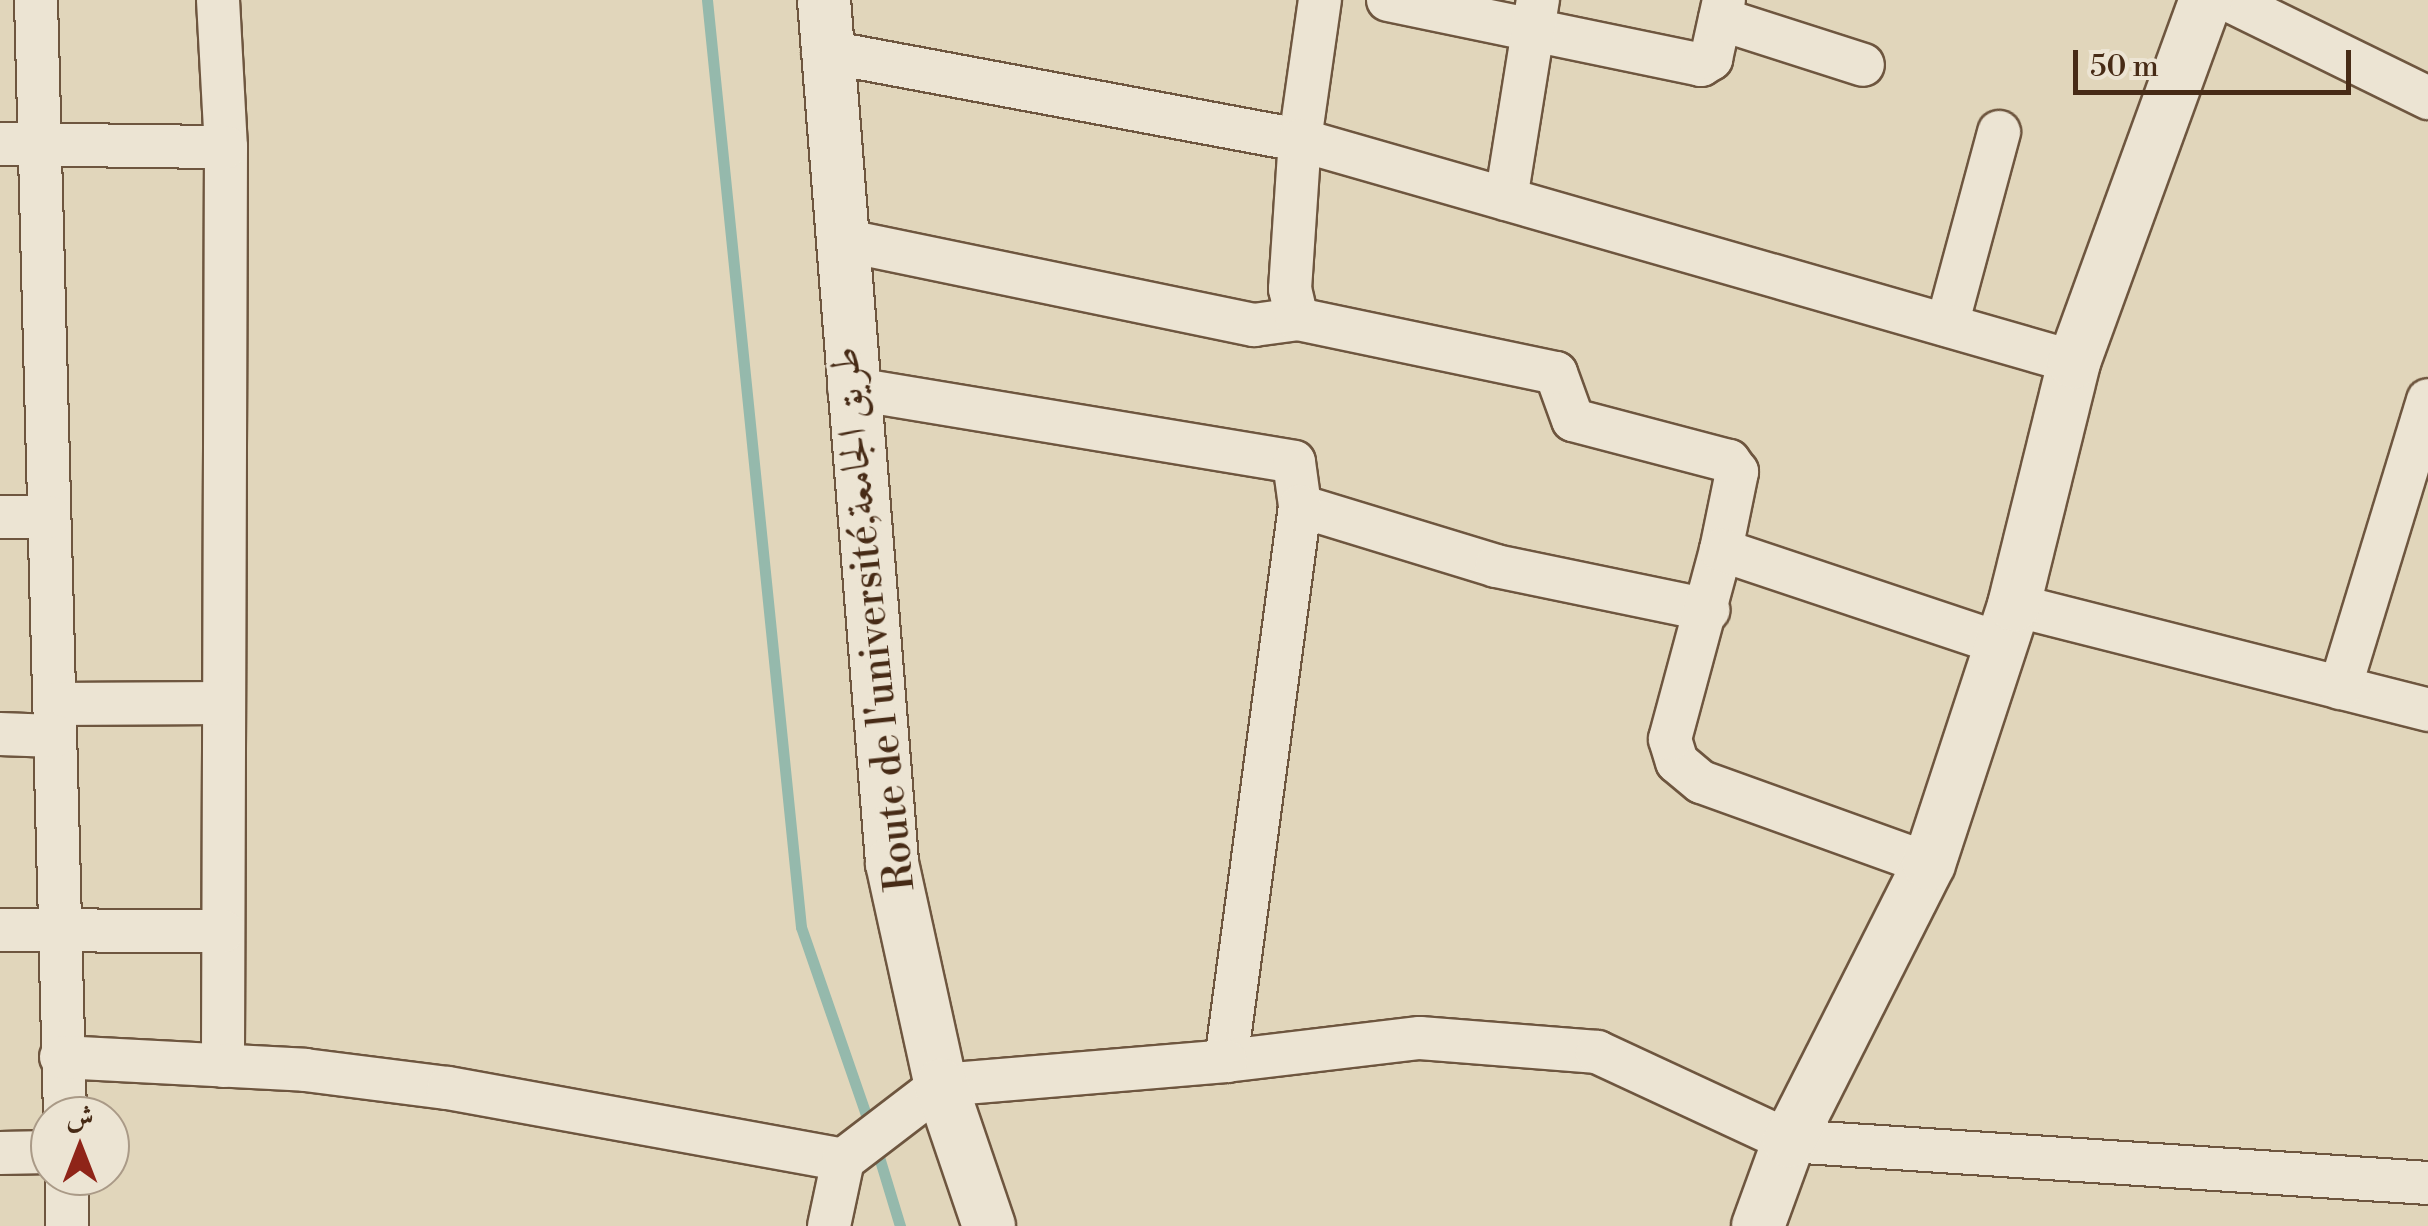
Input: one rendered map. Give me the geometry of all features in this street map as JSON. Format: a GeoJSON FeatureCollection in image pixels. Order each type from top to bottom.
{"type":"FeatureCollection","features":[{"type":"Feature","properties":{"kind":"street"},"geometry":{"type":"LineString","coordinates":[[36,0],[21,144],[50,517],[64,1096]]}},
{"type":"Feature","properties":{"kind":"street"},"geometry":{"type":"LineString","coordinates":[[218,0],[226,147],[223,1066]]}},
{"type":"Feature","properties":{"kind":"street"},"geometry":{"type":"LineString","coordinates":[[1297,319],[1290,288],[1300,140],[1320,0]]}},
{"type":"Feature","properties":{"kind":"street"},"geometry":{"type":"LineString","coordinates":[[1388,0],[1536,12],[1700,66],[1712,59],[1722,10],[1863,65]]}},
{"type":"Feature","properties":{"kind":"street"},"geometry":{"type":"LineString","coordinates":[[1758,1226],[1789,1140],[1928,864],[2005,623],[2074,362],[2206,0]]}},
{"type":"Feature","properties":{"kind":"street"},"geometry":{"type":"LineString","coordinates":[[2228,0],[2428,98]]}},
{"type":"Feature","properties":{"kind":"street"},"geometry":{"type":"LineString","coordinates":[[1506,199],[1536,12]]}},
{"type":"Feature","properties":{"kind":"street"},"geometry":{"type":"LineString","coordinates":[[823,25],[1300,140],[2074,362]]}},
{"type":"Feature","properties":{"kind":"street","name":"Route de l'université,طريق الجامعة"},"geometry":{"type":"LineString","coordinates":[[823,25],[849,388],[892,863],[941,1085],[989,1226]]}},
{"type":"Feature","properties":{"kind":"street"},"geometry":{"type":"LineString","coordinates":[[1947,326],[1999,132]]}},
{"type":"Feature","properties":{"kind":"street"},"geometry":{"type":"LineString","coordinates":[[21,144],[226,147]]}},
{"type":"Feature","properties":{"kind":"street"},"geometry":{"type":"LineString","coordinates":[[838,240],[1254,325],[1297,319],[1556,373],[1573,420],[1728,461],[1736,472],[1721,550],[1708,610],[1670,738],[1677,762],[1701,782],[1928,864]]}},
{"type":"Feature","properties":{"kind":"street"},"geometry":{"type":"LineString","coordinates":[[849,388],[1294,462],[1300,506],[1226,1061]]}},
{"type":"Feature","properties":{"kind":"street"},"geometry":{"type":"LineString","coordinates":[[2340,688],[2428,400]]}},
{"type":"Feature","properties":{"kind":"street"},"geometry":{"type":"LineString","coordinates":[[1300,506],[1496,566],[1708,610]]}},
{"type":"Feature","properties":{"kind":"street"},"geometry":{"type":"LineString","coordinates":[[0,517],[50,517]]}},
{"type":"Feature","properties":{"kind":"street"},"geometry":{"type":"LineString","coordinates":[[1721,550],[2005,623],[2340,688],[2428,710]]}},
{"type":"Feature","properties":{"kind":"street"},"geometry":{"type":"LineString","coordinates":[[0,734],[54,720],[223,703]]}},
{"type":"Feature","properties":{"kind":"street"},"geometry":{"type":"LineString","coordinates":[[0,930],[223,931]]}},
{"type":"Feature","properties":{"kind":"street"},"geometry":{"type":"LineString","coordinates":[[828,1226],[843,1160],[941,1085],[1226,1061],[1420,1038],[1598,1052],[1789,1140],[2428,1183]]}},
{"type":"Feature","properties":{"kind":"street"},"geometry":{"type":"LineString","coordinates":[[61,1057],[223,1066],[448,1088],[843,1160]]}},
{"type":"Feature","properties":{"kind":"street"},"geometry":{"type":"LineString","coordinates":[[0,1152],[30,1152]]}},
{"type":"Feature","properties":{"kind":"street"},"geometry":{"type":"LineString","coordinates":[[67,1226],[68,1196]]}},
{"type":"Feature","properties":{"kind":"waterway"},"geometry":{"type":"LineString","coordinates":[[707,0],[801,927],[871,1129]]}},
{"type":"Feature","properties":{"kind":"waterway"},"geometry":{"type":"LineString","coordinates":[[876,1147],[900,1226]]}}]}
